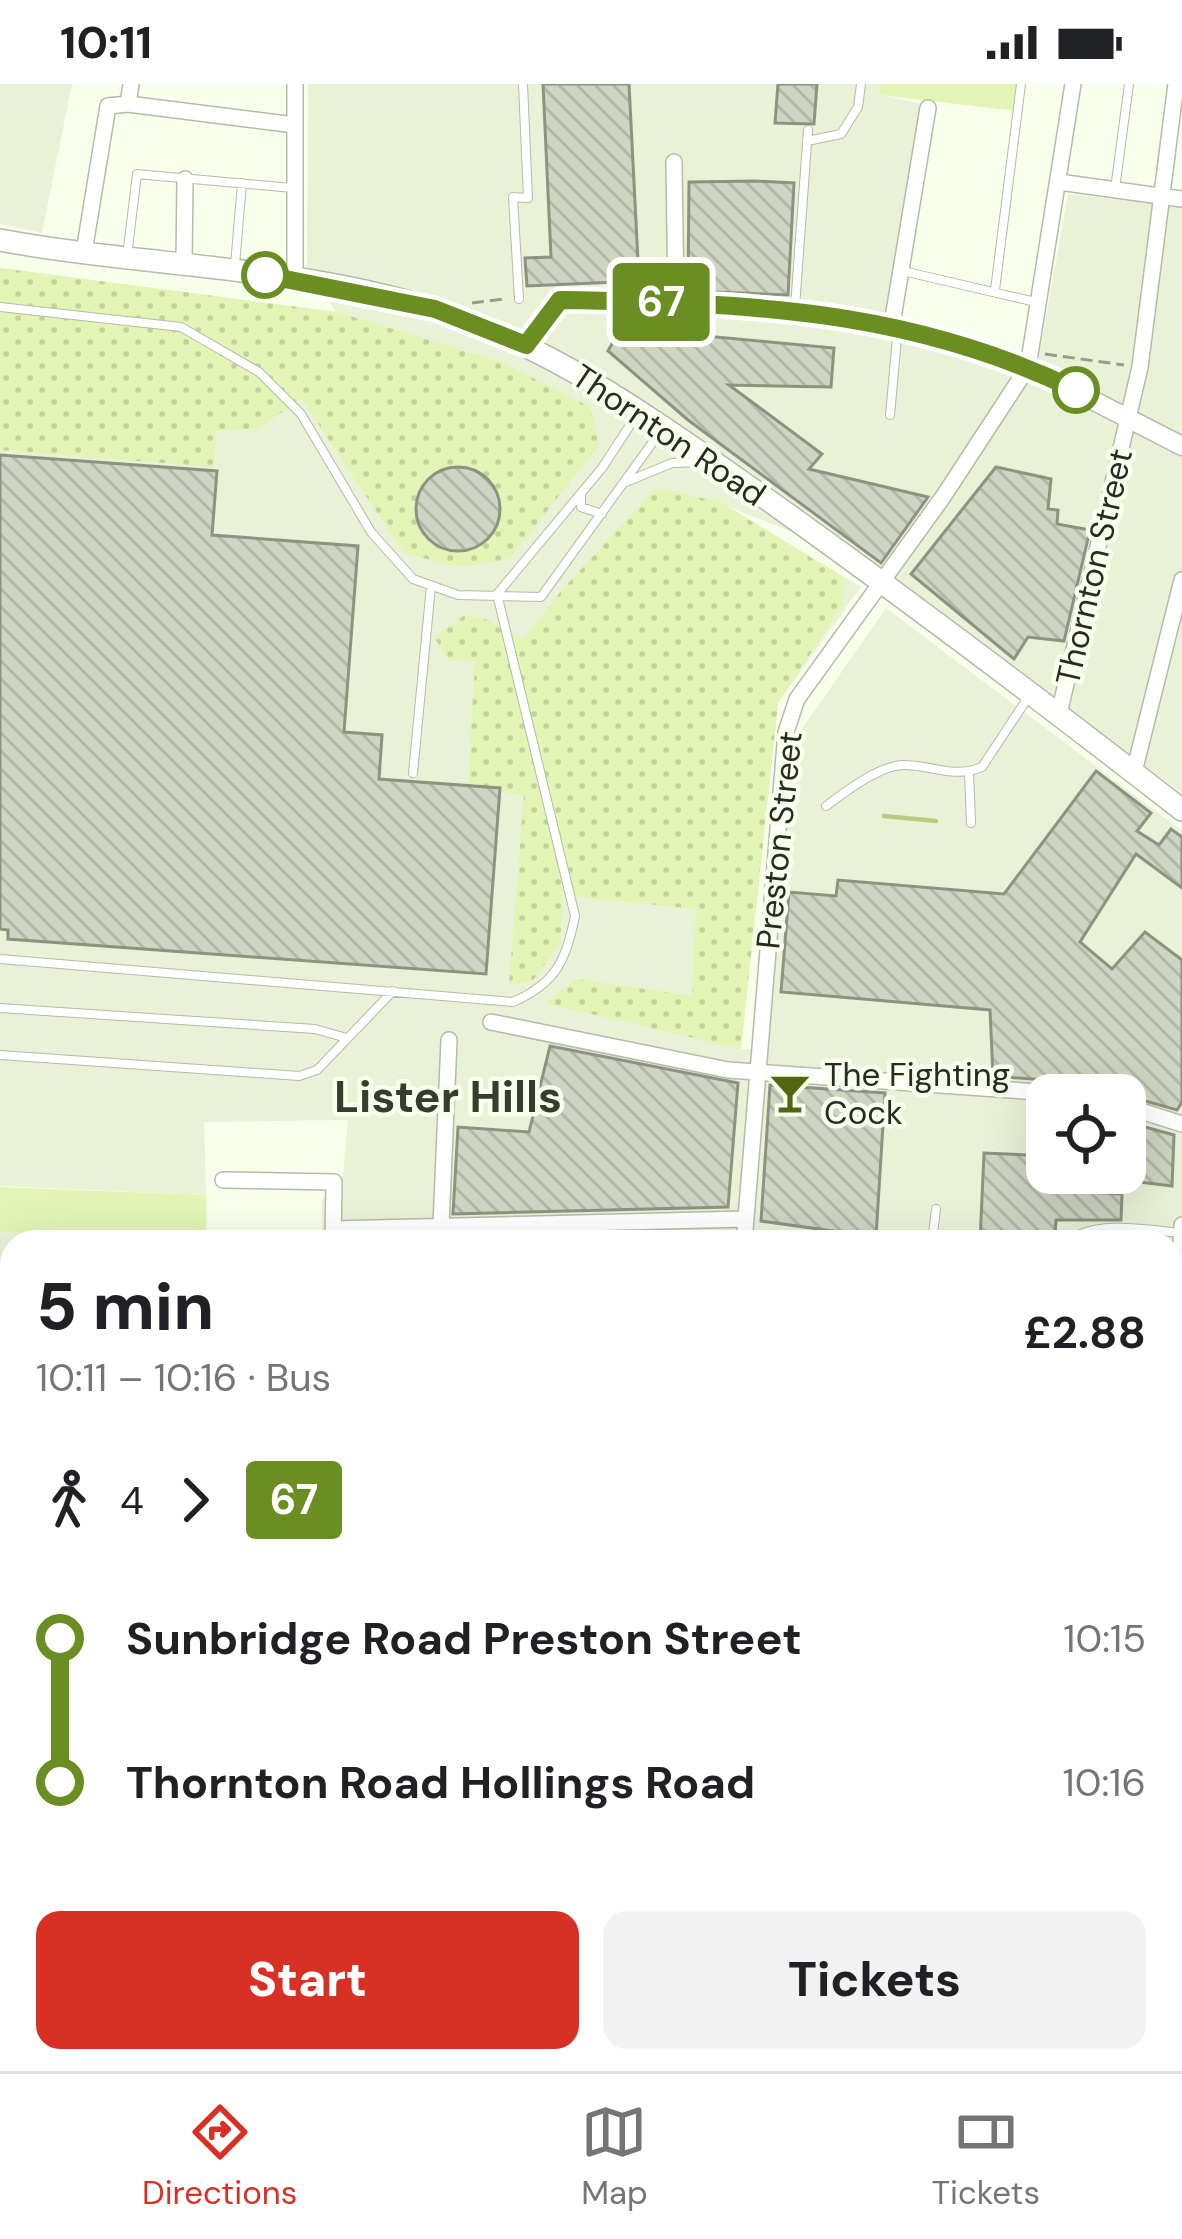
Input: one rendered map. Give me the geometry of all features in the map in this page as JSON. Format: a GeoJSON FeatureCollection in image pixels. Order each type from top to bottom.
{"type":"FeatureCollection","features":[{"type":"Feature","properties":{"kind":"main road","name":"Thornton Road"},"geometry":{"type":"LineString","coordinates":[[0,240],[295,280],[435,309],[526,345],[640,409],[879,579],[1182,810]]}},
{"type":"Feature","properties":{"kind":"street"},"geometry":{"type":"LineString","coordinates":[[128,104],[131,84]]}},
{"type":"Feature","properties":{"kind":"street"},"geometry":{"type":"LineString","coordinates":[[295,84],[295,280]]}},
{"type":"Feature","properties":{"kind":"street"},"geometry":{"type":"LineString","coordinates":[[1030,359],[1072,84]]}},
{"type":"Feature","properties":{"kind":"street","name":"Thornton Street"},"geometry":{"type":"LineString","coordinates":[[1058,718],[1140,368],[1176,84]]}},
{"type":"Feature","properties":{"kind":"street"},"geometry":{"type":"LineString","coordinates":[[83,252],[108,106],[128,104],[295,125]]}},
{"type":"Feature","properties":{"kind":"street"},"geometry":{"type":"LineString","coordinates":[[895,325],[928,108]]}},
{"type":"Feature","properties":{"kind":"street"},"geometry":{"type":"LineString","coordinates":[[674,163],[676,302]]}},
{"type":"Feature","properties":{"kind":"street"},"geometry":{"type":"LineString","coordinates":[[184,265],[185,178]]}},
{"type":"Feature","properties":{"kind":"street"},"geometry":{"type":"LineString","coordinates":[[1059,182],[1182,199]]}},
{"type":"Feature","properties":{"kind":"street"},"geometry":{"type":"LineString","coordinates":[[526,345],[560,300],[795,309],[895,325],[1030,359],[1182,446]]}},
{"type":"Feature","properties":{"kind":"street","name":"Preston Street"},"geometry":{"type":"LineString","coordinates":[[745,1230],[786,732],[797,699],[879,579],[943,497],[1030,359]]}},
{"type":"Feature","properties":{"kind":"street"},"geometry":{"type":"LineString","coordinates":[[1133,772],[1182,580]]}},
{"type":"Feature","properties":{"kind":"street"},"geometry":{"type":"LineString","coordinates":[[490,1022],[757,1073],[1026,1091]]}},
{"type":"Feature","properties":{"kind":"street"},"geometry":{"type":"LineString","coordinates":[[441,1225],[449,1040]]}},
{"type":"Feature","properties":{"kind":"street"},"geometry":{"type":"LineString","coordinates":[[1146,1113],[1182,1124]]}},
{"type":"Feature","properties":{"kind":"street"},"geometry":{"type":"LineString","coordinates":[[223,1180],[334,1182],[333,1230]]}},
{"type":"Feature","properties":{"kind":"street"},"geometry":{"type":"LineString","coordinates":[[387,1230],[745,1219]]}},
{"type":"Feature","properties":{"kind":"lane"},"geometry":{"type":"LineString","coordinates":[[519,299],[513,196],[528,198],[523,84]]}},
{"type":"Feature","properties":{"kind":"lane"},"geometry":{"type":"LineString","coordinates":[[795,309],[807,135],[841,134],[858,107],[862,84]]}},
{"type":"Feature","properties":{"kind":"lane"},"geometry":{"type":"LineString","coordinates":[[995,290],[1021,84]]}},
{"type":"Feature","properties":{"kind":"lane"},"geometry":{"type":"LineString","coordinates":[[1114,189],[1129,84]]}},
{"type":"Feature","properties":{"kind":"lane"},"geometry":{"type":"LineString","coordinates":[[126,257],[137,174],[293,188]]}},
{"type":"Feature","properties":{"kind":"lane"},"geometry":{"type":"LineString","coordinates":[[235,271],[242,183]]}},
{"type":"Feature","properties":{"kind":"lane"},"geometry":{"type":"LineString","coordinates":[[901,271],[1040,303]]}},
{"type":"Feature","properties":{"kind":"lane"},"geometry":{"type":"LineString","coordinates":[[0,307],[181,327],[260,372],[302,414],[371,532],[413,579],[458,595],[541,597],[663,427]]}},
{"type":"Feature","properties":{"kind":"lane"},"geometry":{"type":"LineString","coordinates":[[890,415],[895,325]]}},
{"type":"Feature","properties":{"kind":"lane"},"geometry":{"type":"LineString","coordinates":[[497,594],[581,495],[640,409]]}},
{"type":"Feature","properties":{"kind":"lane"},"geometry":{"type":"LineString","coordinates":[[625,483],[672,463],[714,462]]}},
{"type":"Feature","properties":{"kind":"lane"},"geometry":{"type":"LineString","coordinates":[[581,495],[581,507],[602,514]]}},
{"type":"Feature","properties":{"kind":"lane"},"geometry":{"type":"LineString","coordinates":[[413,772],[431,586]]}},
{"type":"Feature","properties":{"kind":"lane"},"geometry":{"type":"LineString","coordinates":[[0,958],[513,1002],[540,990],[567,956],[575,916],[497,594]]}},
{"type":"Feature","properties":{"kind":"lane"},"geometry":{"type":"LineString","coordinates":[[826,806],[886,769],[902,765],[969,772],[998,749],[1029,696]]}},
{"type":"Feature","properties":{"kind":"lane"},"geometry":{"type":"LineString","coordinates":[[969,772],[971,823]]}},
{"type":"Feature","properties":{"kind":"lane"},"geometry":{"type":"LineString","coordinates":[[0,1055],[298,1076],[317,1070],[343,1037],[394,990]]}},
{"type":"Feature","properties":{"kind":"lane"},"geometry":{"type":"LineString","coordinates":[[0,1008],[315,1030],[343,1037]]}},
{"type":"Feature","properties":{"kind":"lane"},"geometry":{"type":"LineString","coordinates":[[934,1230],[936,1210]]}},
{"type":"Feature","properties":{"kind":"lane"},"geometry":{"type":"LineString","coordinates":[[1118,1230],[1182,1229]]}},
{"type":"Feature","properties":{"kind":"path"},"geometry":{"type":"LineString","coordinates":[[435,309],[519,299]]}},
{"type":"Feature","properties":{"kind":"path"},"geometry":{"type":"LineString","coordinates":[[1030,359],[1140,368]]}},
{"type":"Feature","properties":{"kind":"shaded area"},"geometry":{"type":"Polygon","coordinates":[[[0,84],[72,84],[42,233],[0,224],[0,84]]]}},
{"type":"Feature","properties":{"kind":"shaded area"},"geometry":{"type":"Polygon","coordinates":[[[308,84],[880,84],[880,95],[933,106],[897,336],[1034,384],[1068,194],[1182,207],[1182,793],[872,563],[729,507],[861,587],[778,703],[741,1049],[767,1051],[795,739],[886,608],[1182,831],[1182,1230],[322,1230],[322,1201],[343,1174],[348,1120],[204,1122],[206,1195],[0,1186],[0,268],[336,312],[307,268],[308,84]]]}},
{"type":"Feature","properties":{"kind":"green space"},"geometry":{"type":"Polygon","coordinates":[[[880,84],[1021,84],[1017,111],[879,95],[880,84]]]}},
{"type":"Feature","properties":{"kind":"green space"},"geometry":{"type":"Polygon","coordinates":[[[0,268],[337,312],[501,362],[590,407],[599,445],[509,559],[458,567],[404,553],[301,398],[259,429],[216,430],[214,467],[0,450],[0,268]]]}},
{"type":"Feature","properties":{"kind":"green space"},"geometry":{"type":"Polygon","coordinates":[[[656,488],[720,502],[844,578],[843,604],[778,703],[741,1049],[545,1003],[576,979],[692,996],[696,909],[562,895],[561,943],[533,980],[509,985],[524,795],[468,788],[475,661],[448,660],[434,637],[465,615],[488,620],[523,640],[561,591],[656,488]]]}},
{"type":"Feature","properties":{"kind":"green space"},"geometry":{"type":"Polygon","coordinates":[[[0,1187],[206,1195],[207,1230],[0,1230],[0,1187]]]}},
{"type":"Feature","properties":{"kind":"building"},"geometry":{"type":"Polygon","coordinates":[[[543,84],[629,84],[639,281],[527,286],[525,258],[551,257],[543,84]]]}},
{"type":"Feature","properties":{"kind":"building"},"geometry":{"type":"Polygon","coordinates":[[[778,84],[817,84],[814,124],[775,123],[778,84]]]}},
{"type":"Feature","properties":{"kind":"building"},"geometry":{"type":"Polygon","coordinates":[[[689,182],[794,183],[788,295],[688,291],[689,182]]]}},
{"type":"Feature","properties":{"kind":"building"},"geometry":{"type":"Polygon","coordinates":[[[621,328],[834,348],[831,387],[729,385],[822,454],[809,469],[928,497],[881,563],[688,420],[608,351],[621,328]]]}},
{"type":"Feature","properties":{"kind":"building"},"geometry":{"type":"Polygon","coordinates":[[[0,455],[217,471],[212,535],[358,546],[344,732],[382,735],[379,779],[500,788],[486,974],[8,939],[8,930],[0,929],[0,455]]]}},
{"type":"Feature","properties":{"kind":"building"},"geometry":{"type":"Polygon","coordinates":[[[458,467],[488,479],[500,509],[488,539],[458,551],[428,539],[416,509],[428,479],[458,467]]]}},
{"type":"Feature","properties":{"kind":"building"},"geometry":{"type":"Polygon","coordinates":[[[996,467],[1051,479],[1048,509],[1058,510],[1057,524],[1090,530],[1064,641],[1028,637],[1014,659],[911,574],[996,467]]]}},
{"type":"Feature","properties":{"kind":"building"},"geometry":{"type":"Polygon","coordinates":[[[1096,771],[1151,813],[1137,831],[1159,845],[1171,829],[1182,837],[1182,888],[1136,854],[1080,942],[1112,969],[1145,932],[1182,960],[1182,1102],[1177,1110],[1146,1101],[1146,1074],[993,1076],[990,1010],[781,992],[789,892],[836,896],[838,880],[1004,894],[1096,771]]]}},
{"type":"Feature","properties":{"kind":"building"},"geometry":{"type":"Polygon","coordinates":[[[550,1046],[738,1083],[728,1207],[453,1214],[458,1127],[529,1132],[550,1046]]]}},
{"type":"Feature","properties":{"kind":"building"},"geometry":{"type":"Polygon","coordinates":[[[770,1085],[885,1093],[876,1230],[826,1230],[761,1221],[770,1085]]]}},
{"type":"Feature","properties":{"kind":"building"},"geometry":{"type":"Polygon","coordinates":[[[1146,1127],[1174,1135],[1172,1186],[1146,1183],[1146,1127]]]}},
{"type":"Feature","properties":{"kind":"building"},"geometry":{"type":"Polygon","coordinates":[[[984,1153],[1026,1155],[1026,1194],[1122,1194],[1121,1220],[1056,1220],[1055,1230],[981,1230],[984,1153]]]}},
{"type":"Feature","properties":{"kind":"waterway"},"geometry":{"type":"LineString","coordinates":[[884,816],[936,821]]}},
{"type":"Feature","properties":{"kind":"bus line","name":"67"},"geometry":{"type":"LineString","coordinates":[[265,275],[435,309],[526,345],[560,300],[676,302],[846,315],[952,341],[1028,367],[1076,390]]}},
{"type":"Feature","properties":{"kind":"place","name":"The Fighting Cock"},"geometry":{"type":"Point","coordinates":[790,1093]}},
{"type":"Feature","properties":{"kind":"district","name":"Lister Hills"},"geometry":{"type":"Point","coordinates":[448,1096]}}]}
